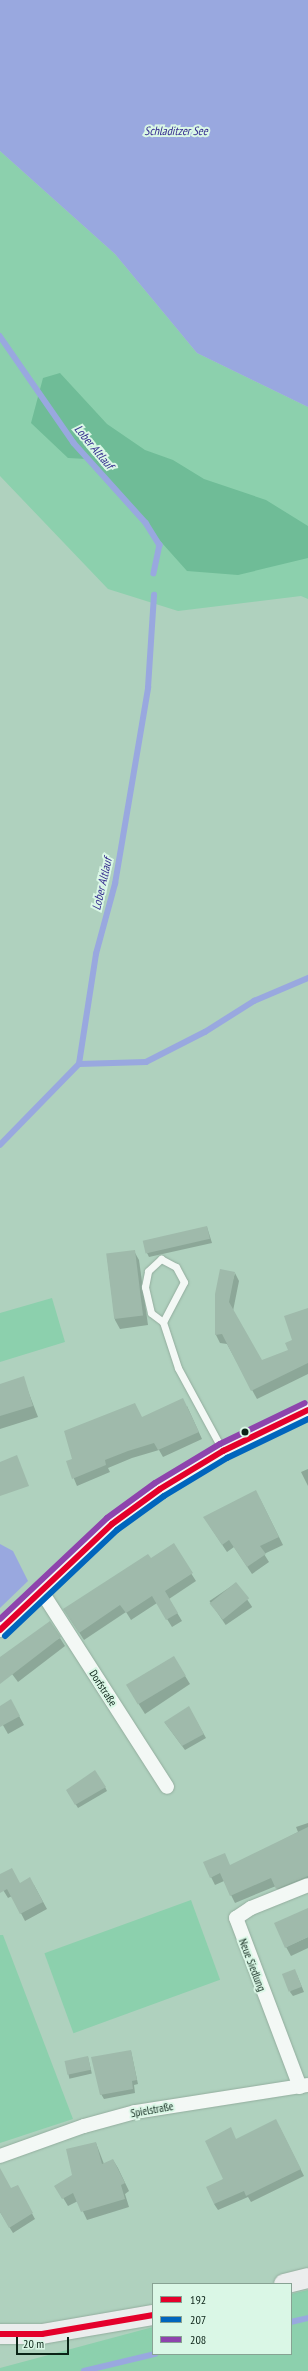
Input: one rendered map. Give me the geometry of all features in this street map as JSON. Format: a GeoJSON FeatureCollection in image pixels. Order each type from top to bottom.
{"type":"FeatureCollection","features":[{"type":"Feature","properties":{"kind":"main road"},"geometry":{"type":"LineString","coordinates":[[288,2283],[308,2278]]}},
{"type":"Feature","properties":{"kind":"main road"},"geometry":{"type":"LineString","coordinates":[[0,2334],[42,2334],[152,2315]]}},
{"type":"Feature","properties":{"kind":"street"},"geometry":{"type":"LineString","coordinates":[[0,1630],[40,1589],[112,1524],[160,1489],[224,1451],[308,1410]]}},
{"type":"Feature","properties":{"kind":"street","name":"Dorfstraße"},"geometry":{"type":"LineString","coordinates":[[40,1589],[167,1787]]}},
{"type":"Feature","properties":{"kind":"street","name":"Neue Siedlung"},"geometry":{"type":"LineString","coordinates":[[304,2086],[236,1918],[251,1908],[308,1885]]}},
{"type":"Feature","properties":{"kind":"street","name":"Spielstraße"},"geometry":{"type":"LineString","coordinates":[[0,2156],[84,2126],[135,2112],[304,2086]]}},
{"type":"Feature","properties":{"kind":"lane"},"geometry":{"type":"LineString","coordinates":[[163,1322],[184,1282],[176,1267],[161,1259],[148,1270],[145,1287],[151,1313],[163,1322],[178,1368],[224,1451]]}},
{"type":"Feature","properties":{"kind":"green space"},"geometry":{"type":"Polygon","coordinates":[[[0,151],[115,254],[197,353],[308,407],[308,599],[301,596],[178,611],[108,589],[0,476],[0,151]]]}},
{"type":"Feature","properties":{"kind":"green space"},"geometry":{"type":"Polygon","coordinates":[[[60,373],[107,424],[145,450],[173,460],[204,479],[266,500],[308,526],[308,558],[238,575],[187,571],[87,459],[68,458],[31,423],[43,378],[60,373]]]}},
{"type":"Feature","properties":{"kind":"green space"},"geometry":{"type":"Polygon","coordinates":[[[52,1298],[65,1342],[0,1362],[0,1313],[52,1298]]]}},
{"type":"Feature","properties":{"kind":"green space"},"geometry":{"type":"Polygon","coordinates":[[[191,1900],[220,1980],[73,2033],[44,1953],[191,1900]]]}},
{"type":"Feature","properties":{"kind":"green space"},"geometry":{"type":"Polygon","coordinates":[[[0,1935],[3,1935],[73,2119],[0,2143],[0,1935]]]}},
{"type":"Feature","properties":{"kind":"green space"},"geometry":{"type":"Polygon","coordinates":[[[308,2290],[308,2371],[0,2371],[0,2368],[152,2327],[152,2355],[292,2355],[292,2294],[308,2290]]]}},
{"type":"Feature","properties":{"kind":"water","name":"Schladitzer See"},"geometry":{"type":"Polygon","coordinates":[[[0,0],[308,0],[308,407],[197,353],[115,254],[0,151],[0,0]]]}},
{"type":"Feature","properties":{"kind":"water"},"geometry":{"type":"Polygon","coordinates":[[[0,1544],[13,1551],[28,1581],[0,1608],[0,1544]]]}},
{"type":"Feature","properties":{"kind":"building"},"geometry":{"type":"Polygon","coordinates":[[[207,1226],[210,1239],[146,1254],[143,1241],[207,1226]]]}},
{"type":"Feature","properties":{"kind":"building"},"geometry":{"type":"Polygon","coordinates":[[[135,1250],[143,1316],[114,1319],[106,1254],[135,1250]]]}},
{"type":"Feature","properties":{"kind":"building"},"geometry":{"type":"Polygon","coordinates":[[[220,1269],[235,1272],[229,1302],[262,1360],[288,1350],[285,1343],[292,1340],[284,1316],[308,1308],[308,1363],[251,1391],[222,1334],[215,1335],[215,1294],[220,1269]]]}},
{"type":"Feature","properties":{"kind":"building"},"geometry":{"type":"Polygon","coordinates":[[[24,1376],[33,1406],[0,1416],[0,1384],[24,1376]]]}},
{"type":"Feature","properties":{"kind":"building"},"geometry":{"type":"Polygon","coordinates":[[[183,1398],[199,1432],[158,1450],[154,1443],[128,1451],[105,1460],[106,1465],[72,1479],[66,1461],[72,1459],[64,1431],[135,1403],[142,1417],[183,1398]]]}},
{"type":"Feature","properties":{"kind":"building"},"geometry":{"type":"Polygon","coordinates":[[[17,1455],[29,1486],[0,1496],[0,1462],[17,1455]]]}},
{"type":"Feature","properties":{"kind":"building"},"geometry":{"type":"Polygon","coordinates":[[[256,1490],[279,1537],[260,1546],[266,1554],[247,1567],[229,1540],[222,1545],[203,1517],[256,1490]]]}},
{"type":"Feature","properties":{"kind":"building"},"geometry":{"type":"Polygon","coordinates":[[[174,1543],[193,1573],[165,1591],[178,1613],[166,1620],[152,1596],[126,1613],[120,1605],[79,1633],[63,1609],[148,1554],[151,1558],[174,1543]]]}},
{"type":"Feature","properties":{"kind":"building"},"geometry":{"type":"Polygon","coordinates":[[[236,1582],[249,1598],[223,1620],[210,1603],[236,1582]]]}},
{"type":"Feature","properties":{"kind":"building"},"geometry":{"type":"Polygon","coordinates":[[[50,1621],[61,1637],[0,1684],[0,1657],[50,1621]]]}},
{"type":"Feature","properties":{"kind":"building"},"geometry":{"type":"Polygon","coordinates":[[[174,1656],[186,1676],[138,1705],[126,1685],[174,1656]]]}},
{"type":"Feature","properties":{"kind":"building"},"geometry":{"type":"Polygon","coordinates":[[[11,1699],[20,1716],[0,1727],[0,1706],[11,1699]]]}},
{"type":"Feature","properties":{"kind":"building"},"geometry":{"type":"Polygon","coordinates":[[[189,1706],[204,1734],[182,1746],[164,1722],[189,1706]]]}},
{"type":"Feature","properties":{"kind":"building"},"geometry":{"type":"Polygon","coordinates":[[[95,1770],[106,1787],[75,1805],[66,1790],[95,1770]]]}},
{"type":"Feature","properties":{"kind":"building"},"geometry":{"type":"Polygon","coordinates":[[[308,1827],[308,1876],[276,1889],[271,1878],[230,1896],[220,1873],[210,1878],[203,1862],[225,1853],[230,1865],[308,1827]]]}},
{"type":"Feature","properties":{"kind":"building"},"geometry":{"type":"Polygon","coordinates":[[[12,1868],[20,1883],[30,1877],[43,1902],[20,1914],[7,1889],[0,1893],[0,1874],[12,1868]]]}},
{"type":"Feature","properties":{"kind":"building"},"geometry":{"type":"Polygon","coordinates":[[[308,1908],[308,1937],[285,1948],[274,1923],[308,1908]]]}},
{"type":"Feature","properties":{"kind":"building"},"geometry":{"type":"Polygon","coordinates":[[[295,1969],[302,1987],[289,1992],[282,1974],[295,1969]]]}},
{"type":"Feature","properties":{"kind":"building"},"geometry":{"type":"Polygon","coordinates":[[[131,2050],[137,2080],[132,2081],[133,2089],[100,2095],[91,2057],[131,2050]]]}},
{"type":"Feature","properties":{"kind":"building"},"geometry":{"type":"Polygon","coordinates":[[[88,2056],[91,2070],[67,2075],[65,2061],[88,2056]]]}},
{"type":"Feature","properties":{"kind":"building"},"geometry":{"type":"Polygon","coordinates":[[[276,2119],[301,2169],[246,2196],[244,2191],[214,2204],[206,2187],[223,2179],[205,2141],[231,2127],[236,2139],[276,2119]]]}},
{"type":"Feature","properties":{"kind":"building"},"geometry":{"type":"Polygon","coordinates":[[[96,2142],[102,2164],[113,2159],[125,2183],[121,2185],[125,2199],[81,2212],[73,2193],[62,2199],[54,2186],[72,2175],[66,2149],[96,2142]]]}},
{"type":"Feature","properties":{"kind":"building"},"geometry":{"type":"Polygon","coordinates":[[[0,2168],[11,2188],[18,2185],[33,2213],[9,2228],[0,2212],[0,2168]]]}},
{"type":"Feature","properties":{"kind":"waterway","name":"Lober Altlauf"},"geometry":{"type":"LineString","coordinates":[[0,336],[74,443],[146,523],[160,545],[154,573]]}},
{"type":"Feature","properties":{"kind":"waterway","name":"Lober Altlauf"},"geometry":{"type":"LineString","coordinates":[[0,1145],[79,1064],[96,954],[115,884],[148,688],[154,595]]}},
{"type":"Feature","properties":{"kind":"waterway"},"geometry":{"type":"LineString","coordinates":[[79,1064],[146,1062],[205,1032],[254,1001],[308,978]]}},
{"type":"Feature","properties":{"kind":"waterway"},"geometry":{"type":"LineString","coordinates":[[292,2322],[308,2318]]}},
{"type":"Feature","properties":{"kind":"waterway"},"geometry":{"type":"LineString","coordinates":[[84,2371],[152,2355]]}},
{"type":"Feature","properties":{"kind":"transit line","name":"208"},"geometry":{"type":"LineString","coordinates":[[0,1619],[107,1518],[155,1483],[220,1444],[305,1403]]}},
{"type":"Feature","properties":{"kind":"transit line","name":"192"},"geometry":{"type":"LineString","coordinates":[[0,1630],[112,1524],[160,1489],[223,1451],[308,1410]]}},
{"type":"Feature","properties":{"kind":"transit line","name":"207"},"geometry":{"type":"LineString","coordinates":[[5,1636],[117,1530],[164,1496],[227,1458],[308,1419]]}},
{"type":"Feature","properties":{"kind":"transit line","name":"192"},"geometry":{"type":"LineString","coordinates":[[0,2334],[42,2334],[152,2315]]}}]}
